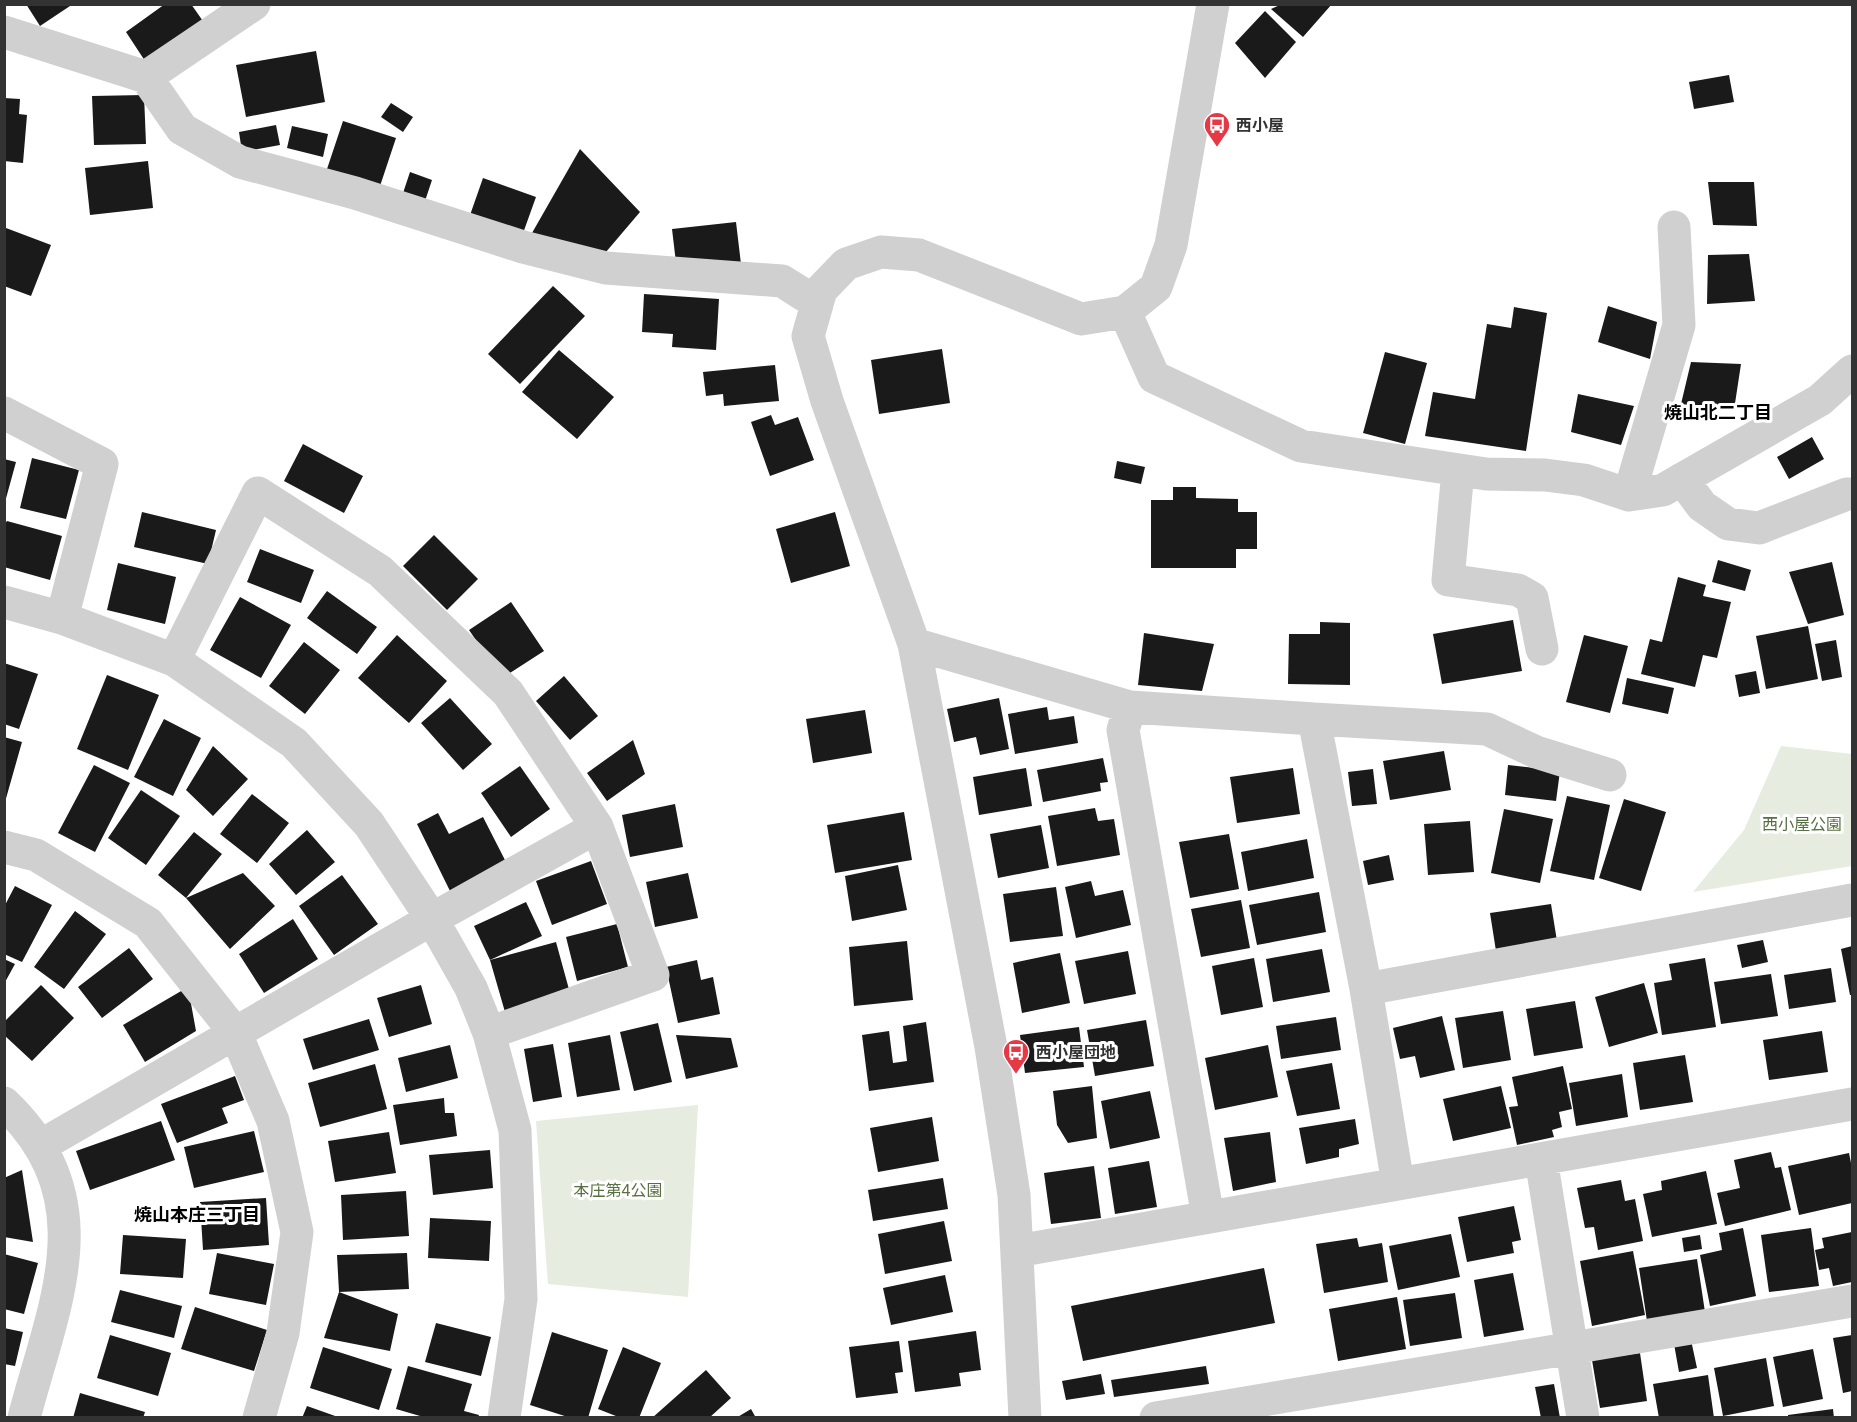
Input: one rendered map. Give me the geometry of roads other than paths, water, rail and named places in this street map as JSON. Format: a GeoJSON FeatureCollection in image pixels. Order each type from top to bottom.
{"type":"FeatureCollection","features":[{"type":"Feature","properties":{"kind":"street"},"geometry":{"type":"LineString","coordinates":[[146,77],[254,4]]}},
{"type":"Feature","properties":{"kind":"street"},"geometry":{"type":"LineString","coordinates":[[1026,1418],[1014,1195],[992,1047],[914,644],[827,400],[808,336],[820,290],[846,264],[881,252],[919,255],[1081,319],[1125,312],[1156,287],[1171,245],[1213,4]]}},
{"type":"Feature","properties":{"kind":"street"},"geometry":{"type":"LineString","coordinates":[[4,32],[146,77],[182,129],[240,162],[355,193],[523,247],[606,268],[782,281],[817,303]]}},
{"type":"Feature","properties":{"kind":"street"},"geometry":{"type":"LineString","coordinates":[[1629,495],[1679,326],[1674,227]]}},
{"type":"Feature","properties":{"kind":"street"},"geometry":{"type":"LineString","coordinates":[[1125,312],[1154,377],[1301,446],[1486,474],[1545,475],[1584,480],[1629,495],[1663,490],[1820,400],[1852,371]]}},
{"type":"Feature","properties":{"kind":"street"},"geometry":{"type":"LineString","coordinates":[[4,413],[102,464],[62,618]]}},
{"type":"Feature","properties":{"kind":"street"},"geometry":{"type":"LineString","coordinates":[[1458,470],[1448,580],[1518,590],[1532,598],[1542,649]]}},
{"type":"Feature","properties":{"kind":"street"},"geometry":{"type":"LineString","coordinates":[[1682,479],[1702,506],[1728,524],[1760,528],[1800,511],[1852,494]]}},
{"type":"Feature","properties":{"kind":"street"},"geometry":{"type":"LineString","coordinates":[[174,660],[258,493],[380,571],[508,693],[597,826],[653,975],[489,1032]]}},
{"type":"Feature","properties":{"kind":"street"},"geometry":{"type":"LineString","coordinates":[[4,602],[62,618],[174,660],[294,743],[369,824],[432,919],[471,988],[489,1032],[515,1130],[521,1299],[510,1416]]}},
{"type":"Feature","properties":{"kind":"street"},"geometry":{"type":"LineString","coordinates":[[914,644],[1130,707],[1487,729],[1536,752],[1610,775]]}},
{"type":"Feature","properties":{"kind":"street"},"geometry":{"type":"LineString","coordinates":[[1130,707],[1123,730],[1209,1217]]}},
{"type":"Feature","properties":{"kind":"street"},"geometry":{"type":"LineString","coordinates":[[1314,719],[1366,989],[1398,1184]]}},
{"type":"Feature","properties":{"kind":"street"},"geometry":{"type":"LineString","coordinates":[[42,1145],[597,826]]}},
{"type":"Feature","properties":{"kind":"street"},"geometry":{"type":"LineString","coordinates":[[4,847],[36,855],[148,923],[236,1034],[273,1121],[297,1232],[283,1333],[259,1418]]}},
{"type":"Feature","properties":{"kind":"street"},"geometry":{"type":"LineString","coordinates":[[1366,989],[1852,900]]}},
{"type":"Feature","properties":{"kind":"street"},"geometry":{"type":"LineString","coordinates":[[4,1103],[25,1122],[42,1145],[65,1211],[65,1262],[24,1418]]}},
{"type":"Feature","properties":{"kind":"street"},"geometry":{"type":"LineString","coordinates":[[1017,1251],[1852,1104]]}},
{"type":"Feature","properties":{"kind":"street"},"geometry":{"type":"LineString","coordinates":[[1540,1159],[1583,1418]]}},
{"type":"Feature","properties":{"kind":"street"},"geometry":{"type":"LineString","coordinates":[[1156,1418],[1852,1301]]}},
{"type":"Feature","properties":{"kind":"place","name":"西小屋"},"geometry":{"type":"Point","coordinates":[1217,148]}},
{"type":"Feature","properties":{"kind":"place","name":"西小屋団地"},"geometry":{"type":"Point","coordinates":[1016,1075]}},
{"type":"Feature","properties":{"kind":"district","name":"焼山北二丁目"},"geometry":{"type":"Point","coordinates":[1718,413]}},
{"type":"Feature","properties":{"kind":"district","name":"焼山本庄三丁目"},"geometry":{"type":"Point","coordinates":[197,1215]}},
{"type":"Feature","properties":{"kind":"park label","name":"西小屋公園"},"geometry":{"type":"Point","coordinates":[1802,824]}},
{"type":"Feature","properties":{"kind":"park label","name":"本庄第4公園"},"geometry":{"type":"Point","coordinates":[618,1190]}}]}
